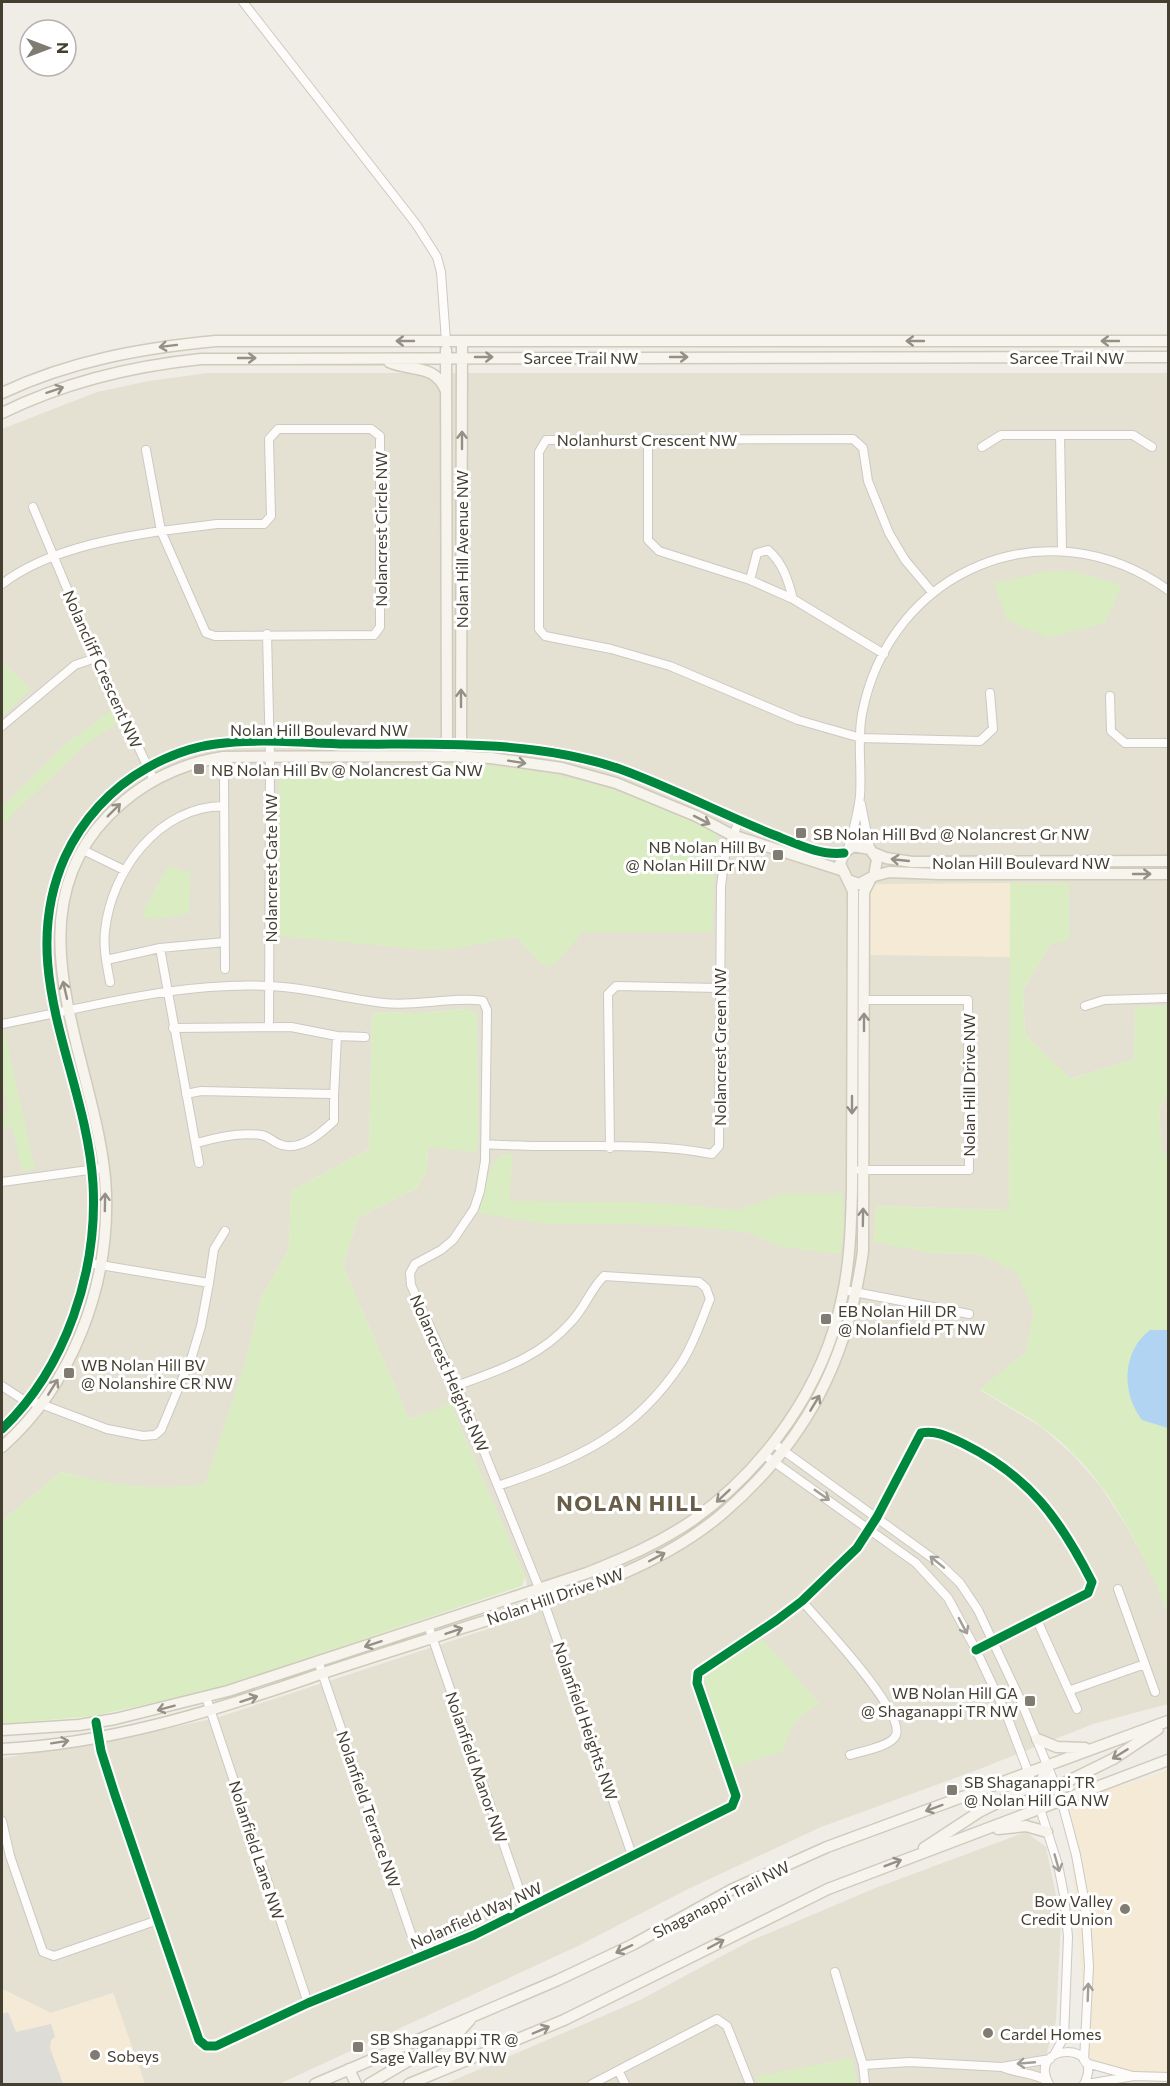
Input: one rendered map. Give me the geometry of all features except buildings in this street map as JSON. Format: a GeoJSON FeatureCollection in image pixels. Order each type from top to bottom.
{"type":"FeatureCollection","features":[{"type":"Feature","properties":{"kind":"street"},"geometry":{"type":"LineString","coordinates":[[243,2],[416,224],[437,257],[443,284],[446,341]]}},
{"type":"Feature","properties":{"kind":"street","name":"Sarcee Trail NW"},"geometry":{"type":"LineString","coordinates":[[2,393],[82,363],[128,351],[171,345],[241,340],[1168,341]]}},
{"type":"Feature","properties":{"kind":"street","name":"Nolan Hill Avenue NW"},"geometry":{"type":"LineString","coordinates":[[446,341],[447,756]]}},
{"type":"Feature","properties":{"kind":"street","name":"Nolan Hill Avenue NW"},"geometry":{"type":"LineString","coordinates":[[462,341],[462,757]]}},
{"type":"Feature","properties":{"kind":"street"},"geometry":{"type":"LineString","coordinates":[[381,357],[393,364],[430,371],[437,376],[447,395]]}},
{"type":"Feature","properties":{"kind":"street","name":"Sarcee Trail NW"},"geometry":{"type":"LineString","coordinates":[[2,413],[78,382],[151,365],[228,358],[1168,357]]}},
{"type":"Feature","properties":{"kind":"street","name":"Nolancrest Circle NW"},"geometry":{"type":"LineString","coordinates":[[278,429],[371,429],[380,436],[380,627],[374,635],[267,634],[215,636],[206,633],[161,531],[217,524],[264,524],[271,516],[269,439],[278,429]]}},
{"type":"Feature","properties":{"kind":"street"},"geometry":{"type":"LineString","coordinates":[[982,447],[1001,435],[1133,435],[1152,447]]}},
{"type":"Feature","properties":{"kind":"street"},"geometry":{"type":"LineString","coordinates":[[1060,435],[1062,550]]}},
{"type":"Feature","properties":{"kind":"street","name":"Nolanhurst Crescent NW"},"geometry":{"type":"LineString","coordinates":[[861,738],[798,720],[670,666],[611,649],[545,636],[538,629],[539,452],[546,440],[853,439],[863,448],[868,480],[890,533],[905,560],[932,592]]}},
{"type":"Feature","properties":{"kind":"street"},"geometry":{"type":"LineString","coordinates":[[648,440],[648,540],[659,551],[750,579],[793,600],[884,654]]}},
{"type":"Feature","properties":{"kind":"street"},"geometry":{"type":"LineString","coordinates":[[2,584],[54,558],[106,540],[161,531],[146,450]]}},
{"type":"Feature","properties":{"kind":"street","name":"Nolancliff Crescent NW"},"geometry":{"type":"LineString","coordinates":[[33,507],[96,658],[154,780]]}},
{"type":"Feature","properties":{"kind":"street"},"geometry":{"type":"LineString","coordinates":[[750,579],[757,553],[768,550],[777,558],[782,567],[793,600]]}},
{"type":"Feature","properties":{"kind":"street"},"geometry":{"type":"LineString","coordinates":[[860,796],[872,851],[878,865],[872,878],[859,884],[848,880],[841,870],[860,796],[862,714],[875,673],[884,654],[905,623],[932,592],[975,566],[1001,556],[1062,550],[1117,561],[1168,590]]}},
{"type":"Feature","properties":{"kind":"street"},"geometry":{"type":"LineString","coordinates":[[267,634],[270,750]]}},
{"type":"Feature","properties":{"kind":"street"},"geometry":{"type":"LineString","coordinates":[[2,726],[75,665],[96,658]]}},
{"type":"Feature","properties":{"kind":"street"},"geometry":{"type":"LineString","coordinates":[[861,738],[980,741],[993,729],[990,693]]}},
{"type":"Feature","properties":{"kind":"street"},"geometry":{"type":"LineString","coordinates":[[1110,696],[1111,731],[1125,743],[1168,743]]}},
{"type":"Feature","properties":{"kind":"street","name":"Nolan Hill Boulevard NW"},"geometry":{"type":"LineString","coordinates":[[2,1429],[56,1382],[83,1328],[100,1265],[106,1195],[104,1168],[59,958],[59,936],[66,892],[83,850],[93,834],[118,805],[154,780],[188,764],[270,750],[489,744],[568,755],[620,769],[739,821],[817,850],[846,851]]}},
{"type":"Feature","properties":{"kind":"street","name":"Nolan Hill Boulevard NW"},"geometry":{"type":"LineString","coordinates":[[2,1447],[33,1403],[57,1353],[81,1292],[88,1263],[93,1206],[92,1169],[46,966],[45,946],[50,903],[58,874],[75,837],[89,817],[107,798],[147,768],[205,746],[491,758],[562,768],[616,783],[696,816],[732,835],[841,870]]}},
{"type":"Feature","properties":{"kind":"street","name":"Nolancrest Gate NW"},"geometry":{"type":"LineString","coordinates":[[269,986],[270,750]]}},
{"type":"Feature","properties":{"kind":"street"},"geometry":{"type":"LineString","coordinates":[[224,774],[225,969]]}},
{"type":"Feature","properties":{"kind":"street"},"geometry":{"type":"LineString","coordinates":[[110,982],[104,932],[110,907],[124,870],[140,848],[170,821],[207,806],[224,806]]}},
{"type":"Feature","properties":{"kind":"street","name":"Nolancrest Green NW"},"geometry":{"type":"LineString","coordinates":[[485,1144],[534,1148],[681,1148],[712,1154],[719,1146],[721,886],[725,856],[739,821]]}},
{"type":"Feature","properties":{"kind":"street"},"geometry":{"type":"LineString","coordinates":[[846,851],[859,845],[872,851]]}},
{"type":"Feature","properties":{"kind":"street"},"geometry":{"type":"LineString","coordinates":[[83,850],[124,870]]}},
{"type":"Feature","properties":{"kind":"street","name":"Nolan Hill Boulevard NW"},"geometry":{"type":"LineString","coordinates":[[872,851],[886,858],[912,862],[1168,861]]}},
{"type":"Feature","properties":{"kind":"street","name":"Nolan Hill Boulevard NW"},"geometry":{"type":"LineString","coordinates":[[872,878],[889,872],[1168,874]]}},
{"type":"Feature","properties":{"kind":"street","name":"Nolan Hill Drive NW"},"geometry":{"type":"LineString","coordinates":[[2,1730],[96,1722],[206,1697],[627,1557],[670,1534],[718,1501],[763,1454],[796,1410],[817,1372],[837,1320],[844,1290],[858,1170],[864,1000],[864,892],[872,878]]}},
{"type":"Feature","properties":{"kind":"street","name":"Nolan Hill Drive NW"},"geometry":{"type":"LineString","coordinates":[[2,1749],[98,1736],[211,1711],[602,1581],[670,1550],[720,1516],[774,1462],[783,1452],[828,1380],[845,1340],[857,1292],[862,1251],[858,1170],[853,891],[848,880]]}},
{"type":"Feature","properties":{"kind":"street"},"geometry":{"type":"LineString","coordinates":[[106,960],[160,948],[225,942]]}},
{"type":"Feature","properties":{"kind":"street"},"geometry":{"type":"LineString","coordinates":[[853,944],[865,944]]}},
{"type":"Feature","properties":{"kind":"street"},"geometry":{"type":"LineString","coordinates":[[160,948],[199,1163]]}},
{"type":"Feature","properties":{"kind":"street"},"geometry":{"type":"LineString","coordinates":[[269,986],[269,1026]]}},
{"type":"Feature","properties":{"kind":"street","name":"Nolancrest Heights NW"},"geometry":{"type":"LineString","coordinates":[[70,1010],[166,990],[269,986],[330,993],[384,1004],[451,1002],[471,999],[483,1001],[487,1010],[485,1144],[480,1191],[464,1226],[453,1240],[441,1250],[415,1264],[410,1273],[411,1285],[456,1386],[539,1588]]}},
{"type":"Feature","properties":{"kind":"street"},"geometry":{"type":"LineString","coordinates":[[610,1148],[608,994],[616,986],[719,988]]}},
{"type":"Feature","properties":{"kind":"street"},"geometry":{"type":"LineString","coordinates":[[1085,1006],[1104,999],[1168,998]]}},
{"type":"Feature","properties":{"kind":"street","name":"Nolan Hill Drive NW"},"geometry":{"type":"LineString","coordinates":[[858,1170],[969,1170],[968,1000],[864,1000]]}},
{"type":"Feature","properties":{"kind":"street"},"geometry":{"type":"LineString","coordinates":[[2,1024],[70,1010]]}},
{"type":"Feature","properties":{"kind":"street"},"geometry":{"type":"LineString","coordinates":[[173,1028],[291,1027],[365,1037]]}},
{"type":"Feature","properties":{"kind":"street"},"geometry":{"type":"LineString","coordinates":[[196,1143],[250,1134],[264,1135],[281,1145],[296,1146],[323,1132],[334,1121],[337,1035]]}},
{"type":"Feature","properties":{"kind":"street"},"geometry":{"type":"LineString","coordinates":[[186,1094],[201,1091],[331,1094],[334,1096]]}},
{"type":"Feature","properties":{"kind":"street"},"geometry":{"type":"LineString","coordinates":[[2,1182],[104,1168]]}},
{"type":"Feature","properties":{"kind":"street"},"geometry":{"type":"LineString","coordinates":[[2,1386],[33,1403],[107,1429],[142,1436],[155,1435],[161,1430],[192,1356],[201,1326],[214,1249],[225,1231]]}},
{"type":"Feature","properties":{"kind":"street"},"geometry":{"type":"LineString","coordinates":[[88,1263],[208,1283]]}},
{"type":"Feature","properties":{"kind":"street"},"geometry":{"type":"LineString","coordinates":[[456,1386],[516,1364],[539,1351],[570,1324],[584,1308],[595,1285],[604,1276],[699,1282],[706,1288],[710,1299],[683,1360],[658,1394],[637,1416],[584,1453],[558,1466],[498,1486]]}},
{"type":"Feature","properties":{"kind":"street"},"geometry":{"type":"LineString","coordinates":[[844,1290],[969,1314]]}},
{"type":"Feature","properties":{"kind":"street","name":"Nolanfield Way NW"},"geometry":{"type":"LineString","coordinates":[[96,1722],[115,1796],[199,2040],[206,2046],[216,2046],[308,2003],[474,1935],[732,1806],[736,1796],[697,1683],[698,1673],[705,1666],[756,1636],[802,1601],[857,1548],[877,1517],[921,1433],[933,1431],[984,1454],[1032,1491],[1054,1515],[1092,1582],[1088,1593],[1037,1620]]}},
{"type":"Feature","properties":{"kind":"street"},"geometry":{"type":"LineString","coordinates":[[772,1443],[939,1563],[960,1583],[994,1642],[1049,1766],[1061,1799],[1076,1855],[1086,1904],[1089,1966],[1086,2085],[1134,2076],[1168,2077]]}},
{"type":"Feature","properties":{"kind":"street"},"geometry":{"type":"LineString","coordinates":[[763,1454],[916,1563],[936,1583],[948,1598],[976,1650],[1007,1716],[1029,1774],[1060,1875],[1068,1937],[1064,2037],[1045,2070],[1048,2083]]}},
{"type":"Feature","properties":{"kind":"street","name":"Nolanfield Heights NW"},"geometry":{"type":"LineString","coordinates":[[539,1588],[632,1855]]}},
{"type":"Feature","properties":{"kind":"street"},"geometry":{"type":"LineString","coordinates":[[1118,1589],[1155,1692]]}},
{"type":"Feature","properties":{"kind":"street"},"geometry":{"type":"LineString","coordinates":[[802,1601],[869,1677],[896,1723],[896,1735],[890,1742],[850,1755]]}},
{"type":"Feature","properties":{"kind":"street"},"geometry":{"type":"LineString","coordinates":[[976,1650],[1037,1620],[1071,1690],[1077,1709]]}},
{"type":"Feature","properties":{"kind":"street","name":"Nolanfield Manor NW"},"geometry":{"type":"LineString","coordinates":[[428,1625],[526,1909]]}},
{"type":"Feature","properties":{"kind":"street","name":"Nolanfield Terrace NW"},"geometry":{"type":"LineString","coordinates":[[318,1661],[419,1957]]}},
{"type":"Feature","properties":{"kind":"street"},"geometry":{"type":"LineString","coordinates":[[1071,1690],[1145,1664]]}},
{"type":"Feature","properties":{"kind":"street","name":"Nolanfield Lane NW"},"geometry":{"type":"LineString","coordinates":[[206,1697],[308,2003]]}},
{"type":"Feature","properties":{"kind":"street"},"geometry":{"type":"LineString","coordinates":[[1040,1807],[1048,1791],[1113,1759],[1168,1722]]}},
{"type":"Feature","properties":{"kind":"street","name":"Shaganappi Trail NW"},"geometry":{"type":"LineString","coordinates":[[315,2085],[337,2080],[349,2069],[472,2018],[634,1944],[731,1890],[777,1868],[827,1847],[1029,1774],[1091,1748],[1168,1722]]}},
{"type":"Feature","properties":{"kind":"street"},"geometry":{"type":"LineString","coordinates":[[1037,1739],[1058,1747],[1091,1748]]}},
{"type":"Feature","properties":{"kind":"street"},"geometry":{"type":"LineString","coordinates":[[410,2085],[564,2020],[780,1911],[914,1855],[986,1831],[1040,1807],[1168,1760]]}},
{"type":"Feature","properties":{"kind":"street"},"geometry":{"type":"LineString","coordinates":[[914,1855],[952,1827],[1041,1781],[1049,1766]]}},
{"type":"Feature","properties":{"kind":"street"},"geometry":{"type":"LineString","coordinates":[[2,1821],[10,1856],[43,1952],[54,1956],[158,1920]]}},
{"type":"Feature","properties":{"kind":"street"},"geometry":{"type":"LineString","coordinates":[[986,1831],[1026,1827],[1047,1832]]}},
{"type":"Feature","properties":{"kind":"street"},"geometry":{"type":"LineString","coordinates":[[835,1972],[863,2065],[865,2085]]}},
{"type":"Feature","properties":{"kind":"street"},"geometry":{"type":"LineString","coordinates":[[369,2085],[461,2030],[472,2018]]}},
{"type":"Feature","properties":{"kind":"street"},"geometry":{"type":"LineString","coordinates":[[592,2085],[717,2019],[727,2026],[750,2085]]}},
{"type":"Feature","properties":{"kind":"street"},"geometry":{"type":"LineString","coordinates":[[863,2065],[910,2062],[1002,2067],[1073,2052],[1085,2062],[1134,2076]]}},
{"type":"Feature","properties":{"kind":"street"},"geometry":{"type":"LineString","coordinates":[[1002,2067],[1015,2073],[1041,2077],[1048,2083]]}},
{"type":"Feature","properties":{"kind":"street"},"geometry":{"type":"LineString","coordinates":[[349,2069],[356,2085]]}},
{"type":"Feature","properties":{"kind":"street"},"geometry":{"type":"LineString","coordinates":[[620,2072],[625,2085]]}},
{"type":"Feature","properties":{"kind":"shaded area"},"geometry":{"type":"Polygon","coordinates":[[[208,373],[1168,373],[1168,1006],[1135,1007],[1134,1059],[1070,1079],[1025,1034],[1023,990],[1051,943],[1011,883],[1009,1210],[876,1206],[874,1241],[931,1253],[978,1254],[1016,1270],[1034,1312],[1026,1352],[980,1390],[1043,1428],[1075,1457],[1101,1487],[1127,1527],[1151,1571],[1168,1614],[1168,1704],[1093,1724],[977,1770],[821,1827],[688,1889],[578,1946],[279,2084],[145,2084],[113,1993],[51,2013],[2,1989],[2,1758],[100,1743],[216,1718],[534,1614],[525,1577],[454,1412],[453,1404],[409,1419],[343,1266],[358,1218],[417,1188],[427,1170],[428,1146],[475,1152],[478,1144],[477,1018],[476,1012],[464,1009],[417,1013],[372,1012],[369,1149],[291,1191],[289,1249],[261,1298],[246,1361],[205,1485],[151,1489],[113,1485],[61,1472],[2,1521],[2,429],[97,392],[149,381],[208,373]]]}},
{"type":"Feature","properties":{"kind":"shaded area"},"geometry":{"type":"Polygon","coordinates":[[[1010,883],[1010,957],[869,955],[870,884],[1010,883]]]}},
{"type":"Feature","properties":{"kind":"shaded area"},"geometry":{"type":"Polygon","coordinates":[[[1168,1093],[1168,1158],[1162,1150],[1159,1110],[1168,1093]]]}},
{"type":"Feature","properties":{"kind":"shaded area"},"geometry":{"type":"Polygon","coordinates":[[[1168,1771],[1168,2076],[1134,2076],[1089,2059],[1067,1803],[1168,1771]]]}},
{"type":"Feature","properties":{"kind":"shaded area"},"geometry":{"type":"Polygon","coordinates":[[[1026,1832],[1046,1847],[1061,1920],[1056,2021],[1038,2084],[445,2084],[640,2000],[750,1941],[878,1887],[1026,1832]]]}},
{"type":"Feature","properties":{"kind":"shaded area"},"geometry":{"type":"Polygon","coordinates":[[[2,1989],[51,2013],[113,1993],[145,2084],[2,2084],[2,1989]]]}},
{"type":"Feature","properties":{"kind":"shaded area"},"geometry":{"type":"Polygon","coordinates":[[[8,2012],[16,2032],[51,2024],[55,2037],[51,2040],[50,2048],[63,2084],[2,2084],[2,2014],[8,2012]]]}},
{"type":"Feature","properties":{"kind":"green space"},"geometry":{"type":"Polygon","coordinates":[[[1051,571],[1076,572],[1122,585],[1105,623],[1049,638],[1007,620],[994,583],[1051,571]]]}},
{"type":"Feature","properties":{"kind":"green space"},"geometry":{"type":"Polygon","coordinates":[[[2,661],[31,689],[2,717],[2,661]]]}},
{"type":"Feature","properties":{"kind":"green space"},"geometry":{"type":"Polygon","coordinates":[[[113,709],[119,722],[86,744],[2,825],[2,807],[64,745],[113,709]]]}},
{"type":"Feature","properties":{"kind":"green space"},"geometry":{"type":"Polygon","coordinates":[[[446,763],[518,769],[584,782],[648,802],[714,832],[719,840],[714,872],[712,932],[583,932],[554,965],[542,965],[517,937],[453,949],[426,950],[279,936],[279,777],[284,767],[441,766],[446,763]]]}},
{"type":"Feature","properties":{"kind":"green space"},"geometry":{"type":"Polygon","coordinates":[[[175,867],[181,871],[190,871],[189,913],[157,919],[145,918],[142,913],[167,868],[175,867]]]}},
{"type":"Feature","properties":{"kind":"green space"},"geometry":{"type":"Polygon","coordinates":[[[1010,883],[1069,883],[1069,941],[1051,943],[1023,990],[1025,1034],[1071,1079],[1134,1059],[1135,1007],[1168,1006],[1168,1093],[1159,1110],[1162,1150],[1168,1158],[1168,1614],[1133,1537],[1102,1488],[1084,1465],[1042,1427],[980,1389],[1026,1352],[1034,1312],[1016,1271],[978,1254],[931,1253],[874,1242],[876,1206],[1009,1210],[1010,883]]]}},
{"type":"Feature","properties":{"kind":"green space"},"geometry":{"type":"Polygon","coordinates":[[[464,1009],[476,1012],[477,1018],[478,1144],[475,1152],[428,1147],[427,1170],[417,1188],[358,1218],[343,1266],[409,1419],[454,1403],[454,1412],[525,1577],[522,1586],[212,1690],[93,1716],[2,1724],[2,1521],[61,1472],[132,1486],[166,1487],[205,1484],[246,1361],[261,1298],[289,1249],[291,1191],[369,1149],[372,1012],[417,1013],[464,1009]]]}},
{"type":"Feature","properties":{"kind":"green space"},"geometry":{"type":"Polygon","coordinates":[[[5,1033],[35,1169],[22,1171],[12,1126],[2,1127],[2,1114],[8,1112],[2,1081],[2,1034],[5,1033]]]}},
{"type":"Feature","properties":{"kind":"green space"},"geometry":{"type":"Polygon","coordinates":[[[504,1154],[513,1155],[509,1201],[670,1203],[739,1210],[785,1193],[843,1193],[844,1227],[840,1254],[782,1247],[746,1232],[669,1225],[548,1224],[478,1213],[494,1163],[504,1154]]]}},
{"type":"Feature","properties":{"kind":"green space"},"geometry":{"type":"Polygon","coordinates":[[[763,1639],[820,1704],[806,1712],[796,1722],[784,1751],[733,1767],[704,1679],[710,1671],[763,1639]]]}},
{"type":"Feature","properties":{"kind":"green space"},"geometry":{"type":"Polygon","coordinates":[[[852,2058],[857,2084],[758,2084],[756,2079],[758,2076],[852,2058]]]}},
{"type":"Feature","properties":{"kind":"water"},"geometry":{"type":"Polygon","coordinates":[[[1150,1330],[1168,1330],[1168,1428],[1142,1420],[1130,1398],[1128,1373],[1130,1361],[1134,1349],[1150,1330]]]}},
{"type":"Feature","properties":{"kind":"cycle path"},"geometry":{"type":"LineString","coordinates":[[2,1429],[24,1405],[44,1377],[60,1348],[83,1284],[90,1250],[93,1184],[88,1142],[57,1021],[50,981],[47,940],[51,899],[65,857],[80,830],[99,806],[134,776],[180,753],[207,745],[232,742],[450,744],[519,748],[587,759],[620,769],[799,845],[826,853],[844,853]]}},
{"type":"Feature","properties":{"kind":"cycle path"},"geometry":{"type":"LineString","coordinates":[[96,1722],[101,1751],[115,1795],[199,2040],[206,2046],[216,2046],[308,2003],[474,1935],[732,1806],[736,1796],[697,1683],[698,1673],[802,1601],[857,1548],[877,1517],[921,1433],[938,1433],[964,1444],[1007,1470],[1025,1485],[1055,1519],[1092,1582],[1088,1593],[976,1650]]}},
{"type":"Feature","properties":{"kind":"place","name":"NB Nolan Hill Bv @ Nolancrest Ga NW"},"geometry":{"type":"Point","coordinates":[199,769]}},
{"type":"Feature","properties":{"kind":"place","name":"SB Nolan Hill Bvd @ Nolancrest Gr NW"},"geometry":{"type":"Point","coordinates":[801,833]}},
{"type":"Feature","properties":{"kind":"place","name":"NB Nolan Hill Bv @ Nolan Hill Dr NW"},"geometry":{"type":"Point","coordinates":[778,855]}},
{"type":"Feature","properties":{"kind":"place","name":"EB Nolan Hill DR @ Nolanfield PT NW"},"geometry":{"type":"Point","coordinates":[826,1319]}},
{"type":"Feature","properties":{"kind":"place","name":"WB Nolan Hill BV @ Nolanshire CR NW"},"geometry":{"type":"Point","coordinates":[69,1373]}},
{"type":"Feature","properties":{"kind":"place","name":"WB Nolan Hill GA @ Shaganappi TR NW"},"geometry":{"type":"Point","coordinates":[1030,1701]}},
{"type":"Feature","properties":{"kind":"place","name":"SB Shaganappi TR @ Nolan Hill GA NW"},"geometry":{"type":"Point","coordinates":[952,1790]}},
{"type":"Feature","properties":{"kind":"place","name":"Bow Valley Credit Union"},"geometry":{"type":"Point","coordinates":[1125,1909]}},
{"type":"Feature","properties":{"kind":"place","name":"Cardel Homes"},"geometry":{"type":"Point","coordinates":[988,2033]}},
{"type":"Feature","properties":{"kind":"place","name":"SB Shaganappi TR @ Sage Valley BV NW"},"geometry":{"type":"Point","coordinates":[358,2047]}},
{"type":"Feature","properties":{"kind":"place","name":"Sobeys"},"geometry":{"type":"Point","coordinates":[95,2055]}},
{"type":"Feature","properties":{"kind":"district","name":"NOLAN HILL"},"geometry":{"type":"Point","coordinates":[630,1502]}}]}
